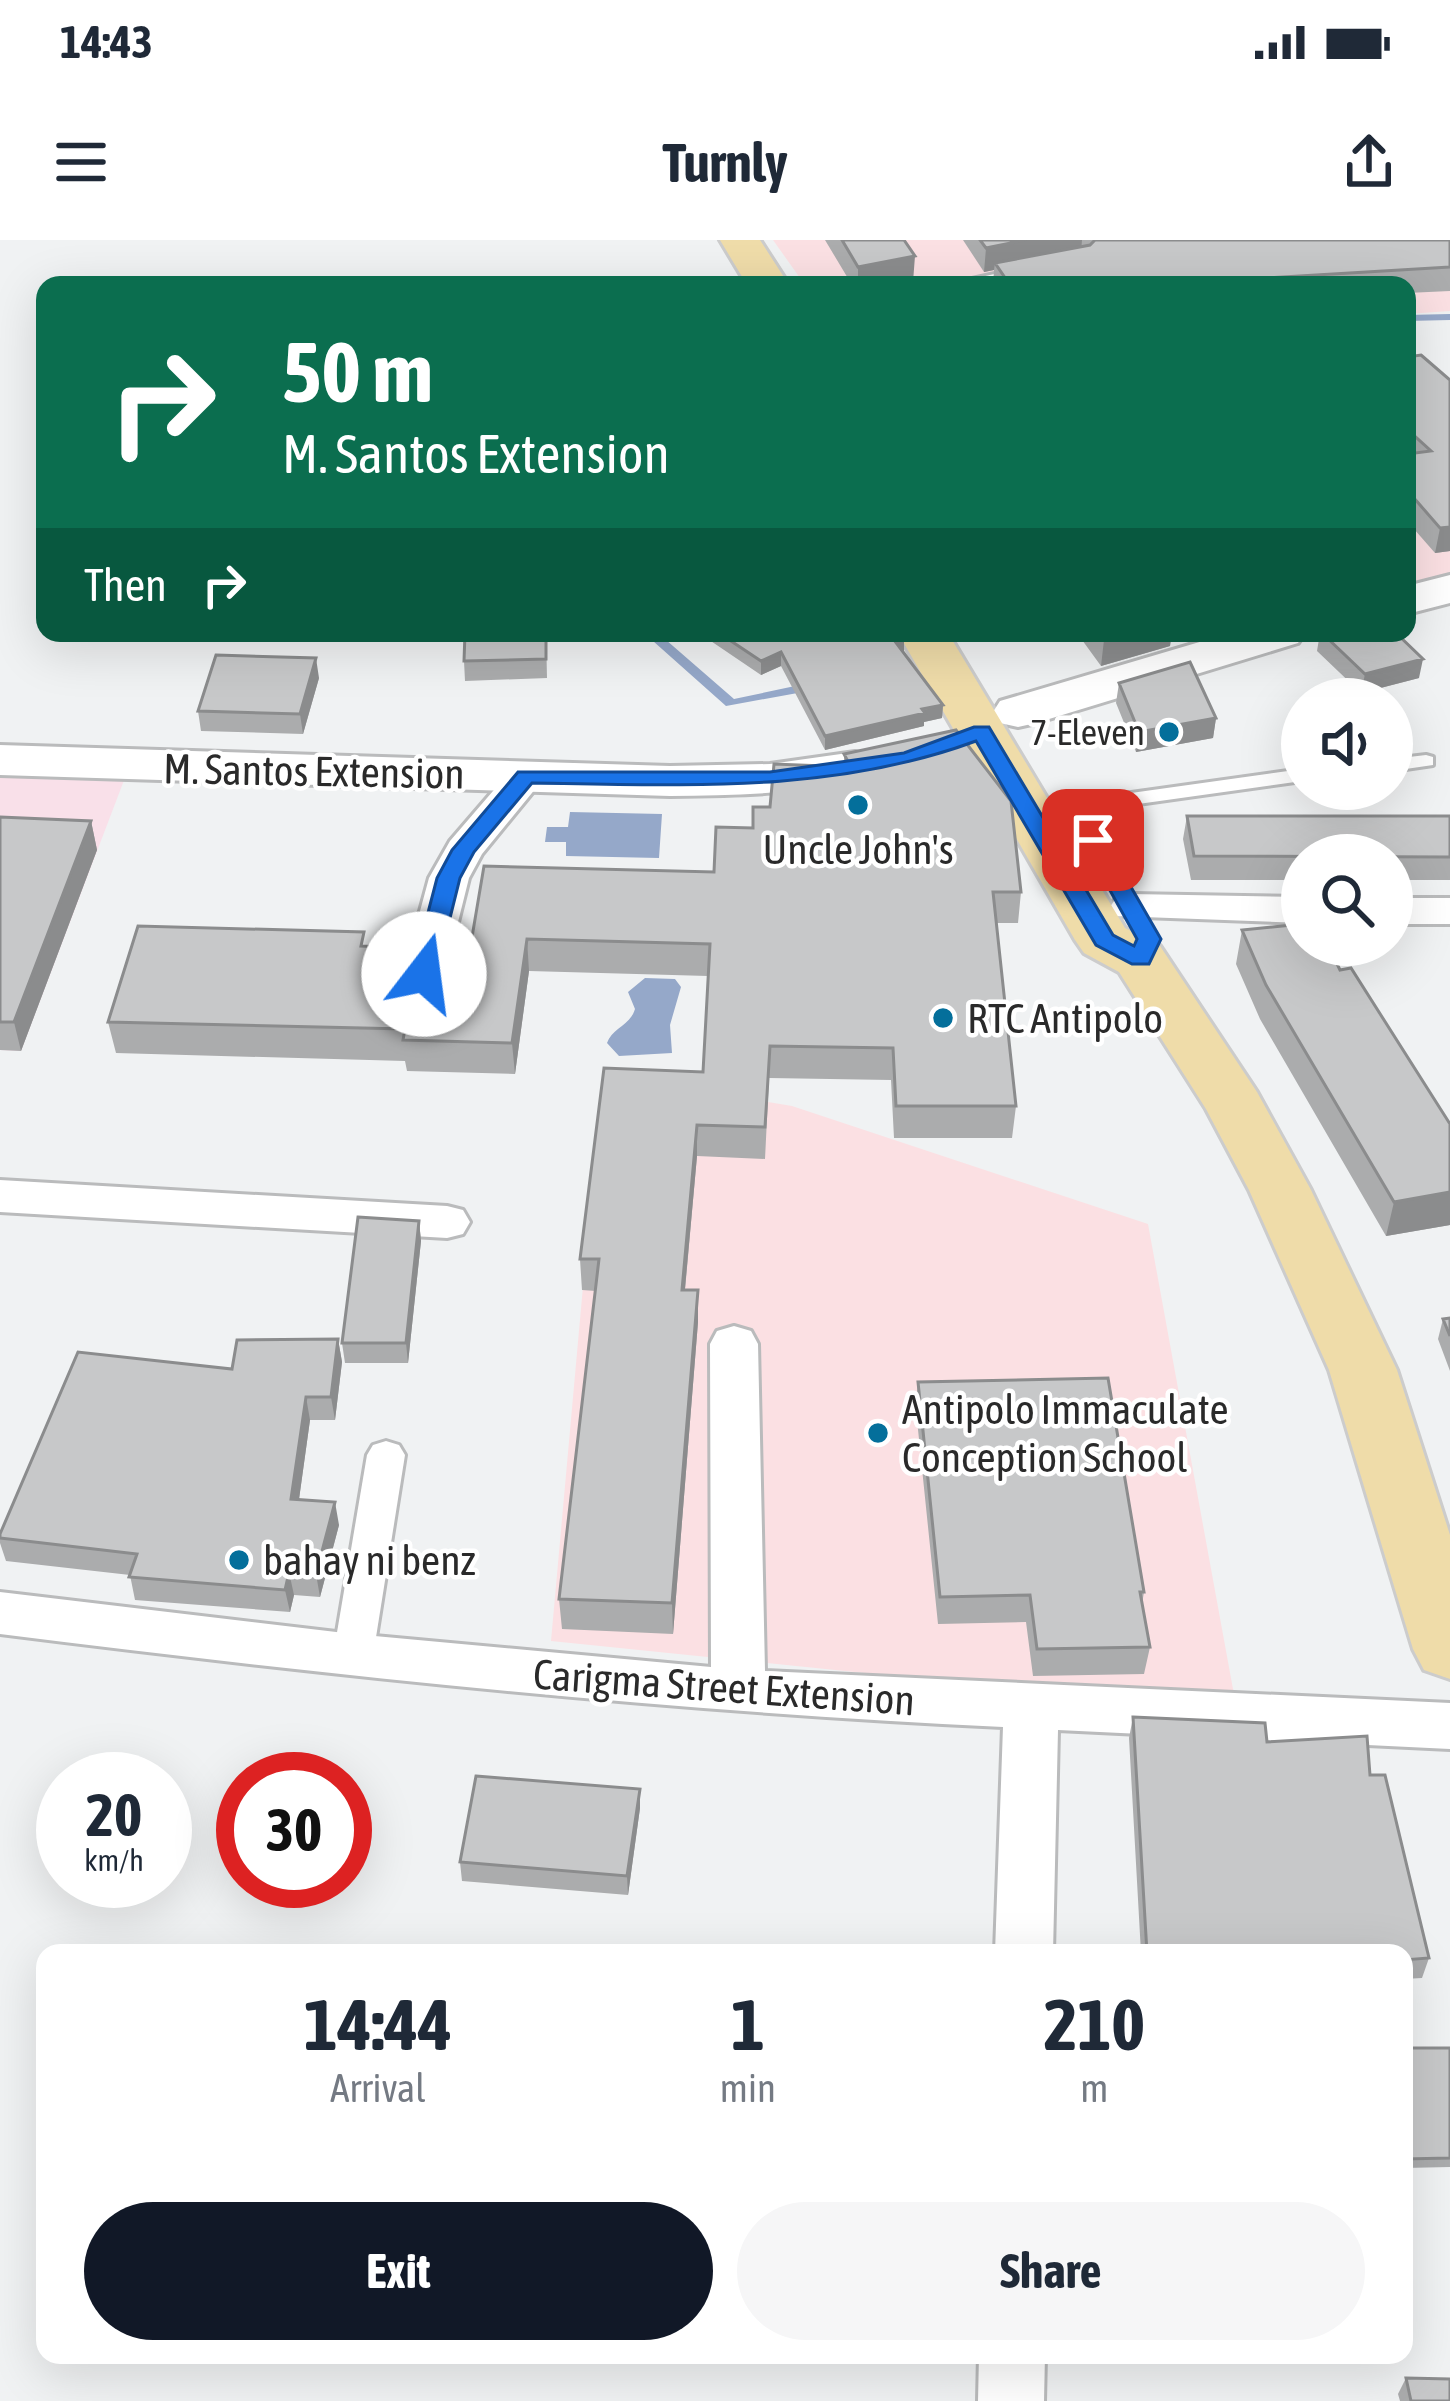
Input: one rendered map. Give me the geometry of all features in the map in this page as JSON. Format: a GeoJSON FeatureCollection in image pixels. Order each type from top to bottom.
{"type":"FeatureCollection","features":[{"type":"Feature","properties":{"kind":"main road"},"geometry":{"type":"LineString","coordinates":[[740,240],[762,276]]}},
{"type":"Feature","properties":{"kind":"main road"},"geometry":{"type":"LineString","coordinates":[[926,642],[963,737],[1104,940],[1136,933]]}},
{"type":"Feature","properties":{"kind":"main road"},"geometry":{"type":"LineString","coordinates":[[963,737],[968,642]]}},
{"type":"Feature","properties":{"kind":"main road"},"geometry":{"type":"LineString","coordinates":[[963,737],[1074,806],[1136,933],[1269,1169],[1363,1370],[1450,1649]]}},
{"type":"Feature","properties":{"kind":"street"},"geometry":{"type":"LineString","coordinates":[[1416,598],[1450,589]]}},
{"type":"Feature","properties":{"kind":"street","name":"M. Santos Extension"},"geometry":{"type":"LineString","coordinates":[[0,760],[526,777],[770,779],[963,737],[1254,642]]}},
{"type":"Feature","properties":{"kind":"street"},"geometry":{"type":"LineString","coordinates":[[424,974],[449,878],[464,850],[526,777]]}},
{"type":"Feature","properties":{"kind":"street"},"geometry":{"type":"LineString","coordinates":[[1423,911],[1450,950]]}},
{"type":"Feature","properties":{"kind":"street"},"geometry":{"type":"LineString","coordinates":[[1136,933],[1281,913]]}},
{"type":"Feature","properties":{"kind":"street"},"geometry":{"type":"LineString","coordinates":[[0,1196],[447,1222]]}},
{"type":"Feature","properties":{"kind":"street"},"geometry":{"type":"LineString","coordinates":[[734,1344],[738,1692]]}},
{"type":"Feature","properties":{"kind":"street"},"geometry":{"type":"LineString","coordinates":[[353,1656],[386,1455]]}},
{"type":"Feature","properties":{"kind":"street","name":"Carigma Street Extension"},"geometry":{"type":"LineString","coordinates":[[0,1612],[353,1656],[738,1692],[1450,1726]]}},
{"type":"Feature","properties":{"kind":"street"},"geometry":{"type":"LineString","coordinates":[[1024,1944],[1030,1707]]}},
{"type":"Feature","properties":{"kind":"street"},"geometry":{"type":"LineString","coordinates":[[1011,2401],[1012,2364]]}},
{"type":"Feature","properties":{"kind":"lane"},"geometry":{"type":"LineString","coordinates":[[1005,276],[1039,270]]}},
{"type":"Feature","properties":{"kind":"lane"},"geometry":{"type":"LineString","coordinates":[[1413,763],[1426,761]]}},
{"type":"Feature","properties":{"kind":"lane"},"geometry":{"type":"LineString","coordinates":[[1074,806],[1281,778]]}},
{"type":"Feature","properties":{"kind":"shaded area"},"geometry":{"type":"Polygon","coordinates":[[[773,240],[1450,240],[1450,311],[1416,313],[1416,276],[799,276],[773,240]]]}},
{"type":"Feature","properties":{"kind":"shaded area"},"geometry":{"type":"Polygon","coordinates":[[[1416,398],[1450,420],[1450,579],[1416,585],[1416,398]]]}},
{"type":"Feature","properties":{"kind":"shaded area"},"geometry":{"type":"Polygon","coordinates":[[[0,769],[126,775],[21,1051],[0,1050],[0,769]]]}},
{"type":"Feature","properties":{"kind":"shaded area","name":"Antipolo Immaculate Conception School"},"geometry":{"type":"Polygon","coordinates":[[[601,1087],[698,1090],[792,1106],[1148,1224],[1237,1711],[551,1641],[601,1087]]]}},
{"type":"Feature","properties":{"kind":"water"},"geometry":{"type":"Polygon","coordinates":[[[570,812],[662,814],[659,858],[566,856],[566,842],[545,842],[547,827],[568,827],[570,812]]]}},
{"type":"Feature","properties":{"kind":"water"},"geometry":{"type":"Polygon","coordinates":[[[645,978],[675,979],[681,987],[670,1025],[672,1053],[619,1056],[607,1043],[633,1015],[628,992],[645,978]]]}},
{"type":"Feature","properties":{"kind":"building"},"geometry":{"type":"Polygon","coordinates":[[[842,240],[904,240],[915,256],[858,267],[842,240]]]}},
{"type":"Feature","properties":{"kind":"building"},"geometry":{"type":"Polygon","coordinates":[[[980,240],[1026,240],[986,248],[980,240]]]}},
{"type":"Feature","properties":{"kind":"building"},"geometry":{"type":"Polygon","coordinates":[[[1095,240],[1450,240],[1450,267],[1300,276],[1004,276],[995,263],[1090,245],[1095,240]]]}},
{"type":"Feature","properties":{"kind":"building"},"geometry":{"type":"Polygon","coordinates":[[[1416,356],[1450,380],[1450,527],[1440,528],[1416,500],[1416,453],[1431,451],[1416,437],[1416,356]]]}},
{"type":"Feature","properties":{"kind":"building"},"geometry":{"type":"Polygon","coordinates":[[[465,642],[546,642],[546,659],[464,661],[465,642]]]}},
{"type":"Feature","properties":{"kind":"building"},"geometry":{"type":"Polygon","coordinates":[[[732,642],[896,642],[943,705],[825,736],[781,652],[761,661],[732,642]]]}},
{"type":"Feature","properties":{"kind":"building"},"geometry":{"type":"Polygon","coordinates":[[[1331,642],[1405,642],[1423,659],[1365,674],[1331,642]]]}},
{"type":"Feature","properties":{"kind":"building"},"geometry":{"type":"Polygon","coordinates":[[[216,655],[316,658],[300,714],[198,711],[216,655]]]}},
{"type":"Feature","properties":{"kind":"building"},"geometry":{"type":"Polygon","coordinates":[[[1190,662],[1216,718],[1139,732],[1119,683],[1190,662]]]}},
{"type":"Feature","properties":{"kind":"building"},"geometry":{"type":"Polygon","coordinates":[[[956,730],[1011,801],[1021,892],[993,892],[1016,1106],[896,1106],[893,1048],[770,1046],[765,1127],[697,1125],[682,1290],[698,1290],[672,1603],[559,1599],[599,1259],[580,1259],[604,1068],[703,1072],[710,944],[527,939],[512,1043],[403,1040],[405,1029],[108,1022],[138,926],[364,932],[361,946],[397,947],[405,957],[436,957],[443,949],[470,949],[484,866],[714,872],[716,827],[753,828],[753,807],[770,807],[774,764],[851,767],[844,754],[956,730]]]}},
{"type":"Feature","properties":{"kind":"building"},"geometry":{"type":"Polygon","coordinates":[[[1187,816],[1450,816],[1450,857],[1413,857],[1413,834],[1281,834],[1281,856],[1194,856],[1187,816]]]}},
{"type":"Feature","properties":{"kind":"building"},"geometry":{"type":"Polygon","coordinates":[[[0,817],[91,821],[14,1022],[0,1022],[0,817]]]}},
{"type":"Feature","properties":{"kind":"building"},"geometry":{"type":"Polygon","coordinates":[[[1281,926],[1281,966],[1351,968],[1450,1124],[1450,1192],[1394,1202],[1266,985],[1242,930],[1281,926]]]}},
{"type":"Feature","properties":{"kind":"building"},"geometry":{"type":"Polygon","coordinates":[[[358,1217],[419,1221],[406,1343],[342,1343],[358,1217]]]}},
{"type":"Feature","properties":{"kind":"building"},"geometry":{"type":"Polygon","coordinates":[[[338,1339],[331,1397],[306,1397],[291,1499],[335,1502],[316,1574],[289,1572],[285,1590],[129,1577],[137,1554],[0,1538],[78,1352],[232,1369],[237,1340],[338,1339]]]}},
{"type":"Feature","properties":{"kind":"building"},"geometry":{"type":"Polygon","coordinates":[[[1108,1378],[1150,1647],[1037,1649],[1030,1595],[940,1597],[918,1382],[1108,1378]]]}},
{"type":"Feature","properties":{"kind":"building"},"geometry":{"type":"Polygon","coordinates":[[[1133,1717],[1265,1723],[1267,1742],[1367,1736],[1370,1775],[1385,1775],[1429,1958],[1413,1959],[1413,1944],[1146,1944],[1133,1717]]]}},
{"type":"Feature","properties":{"kind":"building"},"geometry":{"type":"Polygon","coordinates":[[[476,1776],[640,1789],[627,1876],[460,1862],[476,1776]]]}},
{"type":"Feature","properties":{"kind":"building"},"geometry":{"type":"Polygon","coordinates":[[[1413,2048],[1450,2048],[1450,2158],[1413,2159],[1413,2048]]]}},
{"type":"Feature","properties":{"kind":"building"},"geometry":{"type":"Polygon","coordinates":[[[1406,2378],[1450,2379],[1450,2401],[1411,2401],[1406,2378]]]}},
{"type":"Feature","properties":{"kind":"waterway"},"geometry":{"type":"LineString","coordinates":[[1416,318],[1450,317]]}},
{"type":"Feature","properties":{"kind":"waterway"},"geometry":{"type":"LineString","coordinates":[[660,642],[731,703],[814,686]]}},
{"type":"Feature","properties":{"kind":"place","name":"7-Eleven"},"geometry":{"type":"Point","coordinates":[1169,732]}},
{"type":"Feature","properties":{"kind":"place","name":"Uncle John's"},"geometry":{"type":"Point","coordinates":[858,805]}},
{"type":"Feature","properties":{"kind":"place","name":"RTC Antipolo"},"geometry":{"type":"Point","coordinates":[943,1018]}},
{"type":"Feature","properties":{"kind":"place","name":"Antipolo Immaculate Conception School"},"geometry":{"type":"Point","coordinates":[878,1433]}},
{"type":"Feature","properties":{"kind":"place","name":"bahay ni benz"},"geometry":{"type":"Point","coordinates":[239,1560]}},
{"type":"Feature","properties":{"kind":"route"},"geometry":{"type":"LineString","coordinates":[[424,974],[449,878],[464,850],[526,777],[770,779],[908,759],[982,732],[1104,940],[1141,959],[1149,939],[1093,840]]}}]}
